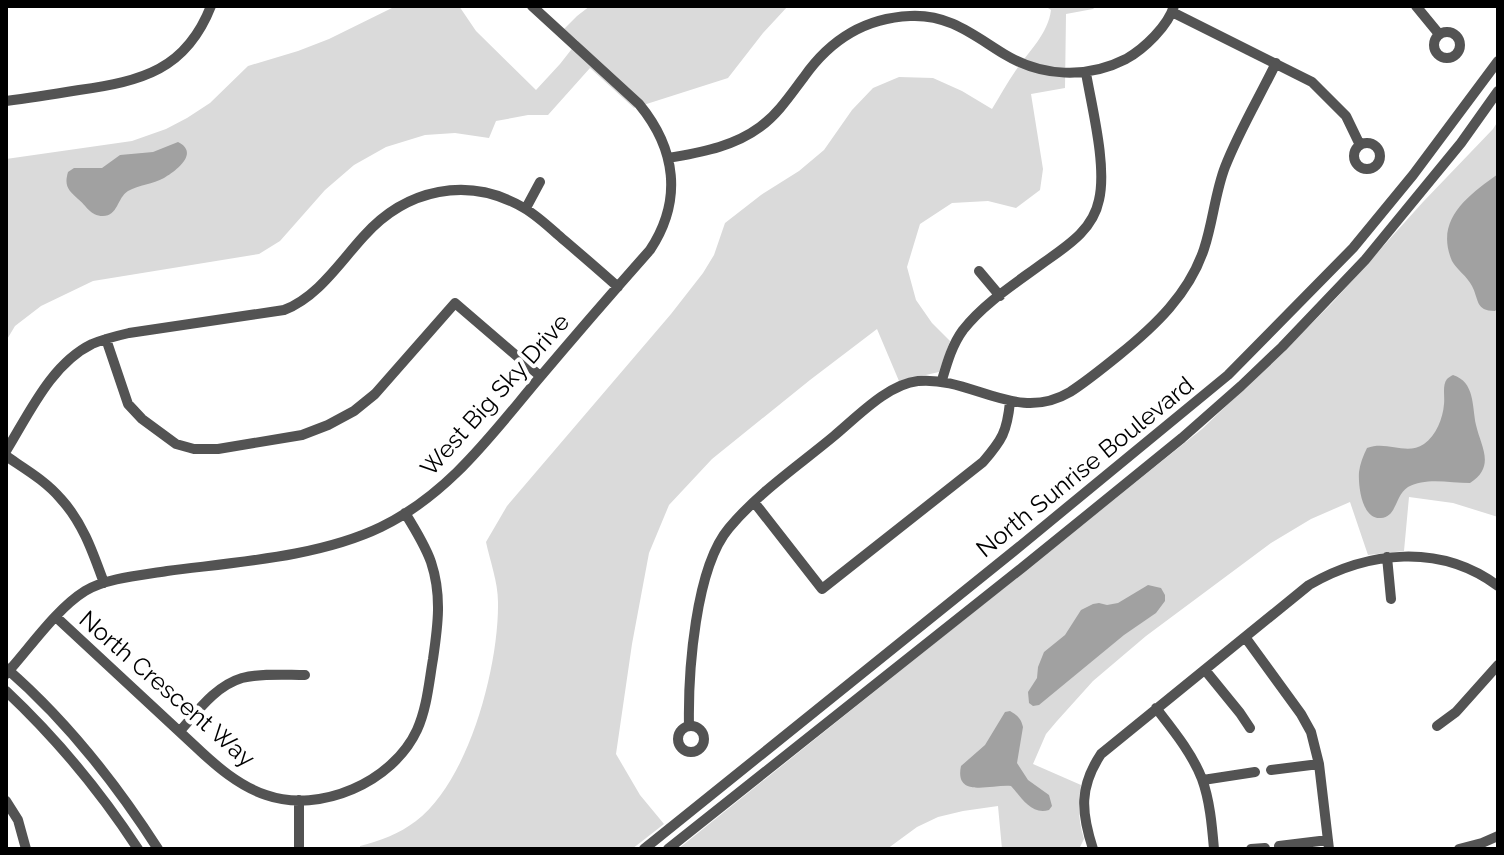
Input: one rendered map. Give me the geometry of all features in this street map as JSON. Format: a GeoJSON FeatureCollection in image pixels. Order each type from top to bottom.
{"type":"FeatureCollection","features":[{"type":"Feature","properties":{"kind":"street"},"geometry":{"type":"LineString","coordinates":[[6,101],[111,86],[149,75],[164,67],[192,42],[211,6]]}},
{"type":"Feature","properties":{"kind":"street"},"geometry":{"type":"LineString","coordinates":[[532,6],[639,104],[653,121],[669,158],[716,149],[748,135],[778,110],[813,63],[838,39],[863,25],[912,11],[964,28],[1034,68],[1086,73],[1123,61],[1141,51],[1173,9],[1312,82],[1346,116],[1360,145]]}},
{"type":"Feature","properties":{"kind":"street"},"geometry":{"type":"LineString","coordinates":[[1416,6],[1439,34]]}},
{"type":"Feature","properties":{"kind":"street","name":"North Sunrise Boulevard"},"geometry":{"type":"LineString","coordinates":[[644,849],[1228,375],[1353,248],[1413,175],[1498,61]]}},
{"type":"Feature","properties":{"kind":"street"},"geometry":{"type":"LineString","coordinates":[[689,726],[689,675],[707,567],[727,529],[754,502],[874,402],[901,385],[942,380],[1010,402],[1043,402],[1068,393],[1152,329],[1186,287],[1197,267],[1224,169],[1276,63]]}},
{"type":"Feature","properties":{"kind":"street"},"geometry":{"type":"LineString","coordinates":[[942,380],[953,345],[963,329],[983,309],[1070,245],[1088,226],[1099,203],[1102,174],[1086,73]]}},
{"type":"Feature","properties":{"kind":"street","name":"North Sunrise Boulevard"},"geometry":{"type":"LineString","coordinates":[[668,849],[1023,567],[1241,386],[1365,260],[1461,143],[1498,91]]}},
{"type":"Feature","properties":{"kind":"street","name":"West Big Sky Drive"},"geometry":{"type":"LineString","coordinates":[[7,671],[74,598],[89,588],[151,574],[309,551],[379,528],[429,497],[465,465],[650,250],[664,225],[671,192],[669,158]]}},
{"type":"Feature","properties":{"kind":"street"},"geometry":{"type":"LineString","coordinates":[[526,208],[540,182]]}},
{"type":"Feature","properties":{"kind":"street"},"geometry":{"type":"LineString","coordinates":[[104,583],[75,516],[54,491],[6,453],[48,383],[82,350],[129,333],[284,310],[297,305],[318,288],[380,218],[423,195],[449,190],[488,193],[526,208],[618,287]]}},
{"type":"Feature","properties":{"kind":"street"},"geometry":{"type":"LineString","coordinates":[[979,271],[1000,296]]}},
{"type":"Feature","properties":{"kind":"street"},"geometry":{"type":"LineString","coordinates":[[106,339],[128,404],[155,430],[176,444],[194,449],[218,449],[302,435],[354,411],[375,394],[455,303],[540,376]]}},
{"type":"Feature","properties":{"kind":"street"},"geometry":{"type":"LineString","coordinates":[[754,502],[822,589],[983,462],[1003,436],[1010,402]]}},
{"type":"Feature","properties":{"kind":"street"},"geometry":{"type":"LineString","coordinates":[[299,849],[299,800],[333,796],[366,783],[388,768],[409,745],[418,728],[429,682],[439,605],[431,560],[405,513]]}},
{"type":"Feature","properties":{"kind":"street"},"geometry":{"type":"LineString","coordinates":[[1387,557],[1391,599]]}},
{"type":"Feature","properties":{"kind":"street"},"geometry":{"type":"LineString","coordinates":[[1093,849],[1083,813],[1086,784],[1101,754],[1309,585],[1347,566],[1387,557],[1440,561],[1468,569],[1498,586]]}},
{"type":"Feature","properties":{"kind":"street","name":"North Crescent Way"},"geometry":{"type":"LineString","coordinates":[[56,617],[217,766],[250,788],[273,797],[299,800]]}},
{"type":"Feature","properties":{"kind":"street"},"geometry":{"type":"LineString","coordinates":[[1245,637],[1301,714],[1311,732],[1319,764],[1328,845],[1279,846]]}},
{"type":"Feature","properties":{"kind":"street"},"geometry":{"type":"LineString","coordinates":[[1437,726],[1456,712],[1498,665]]}},
{"type":"Feature","properties":{"kind":"street"},"geometry":{"type":"LineString","coordinates":[[1205,670],[1250,728]]}},
{"type":"Feature","properties":{"kind":"street"},"geometry":{"type":"LineString","coordinates":[[7,671],[61,721],[98,764],[158,849]]}},
{"type":"Feature","properties":{"kind":"street"},"geometry":{"type":"LineString","coordinates":[[180,731],[210,697],[240,679],[305,675]]}},
{"type":"Feature","properties":{"kind":"street"},"geometry":{"type":"LineString","coordinates":[[6,691],[98,790],[138,849]]}},
{"type":"Feature","properties":{"kind":"street"},"geometry":{"type":"LineString","coordinates":[[1156,708],[1179,737],[1203,780],[1214,849]]}},
{"type":"Feature","properties":{"kind":"street"},"geometry":{"type":"LineString","coordinates":[[1271,770],[1319,764]]}},
{"type":"Feature","properties":{"kind":"street"},"geometry":{"type":"LineString","coordinates":[[1203,780],[1255,772]]}},
{"type":"Feature","properties":{"kind":"street"},"geometry":{"type":"LineString","coordinates":[[6,801],[18,820],[26,849]]}},
{"type":"Feature","properties":{"kind":"street"},"geometry":{"type":"LineString","coordinates":[[1459,849],[1498,836]]}},
{"type":"Feature","properties":{"kind":"street"},"geometry":{"type":"LineString","coordinates":[[1251,849],[1265,848]]}},
{"type":"Feature","properties":{"kind":"shaded area"},"geometry":{"type":"Polygon","coordinates":[[[396,6],[459,6],[476,31],[536,90],[578,41],[564,29],[590,6],[788,6],[728,78],[634,108],[590,68],[548,115],[496,121],[489,138],[455,133],[425,135],[386,147],[354,165],[325,190],[280,241],[259,254],[93,281],[41,306],[15,326],[6,341],[6,159],[132,141],[166,129],[210,103],[248,66],[329,39],[396,6]]]}},
{"type":"Feature","properties":{"kind":"shaded area"},"geometry":{"type":"Polygon","coordinates":[[[1045,6],[1096,6],[1066,14],[1065,88],[1031,94],[1043,169],[1040,190],[1016,208],[988,201],[952,203],[920,224],[907,267],[916,300],[950,341],[939,372],[899,381],[877,329],[712,459],[669,505],[649,553],[616,754],[640,795],[664,824],[632,849],[360,849],[360,846],[403,830],[416,821],[435,803],[466,751],[486,689],[497,628],[497,587],[486,542],[507,506],[703,273],[714,255],[725,223],[824,150],[852,110],[873,88],[899,77],[933,78],[992,109],[1046,27],[1051,10],[1045,6]]]}},
{"type":"Feature","properties":{"kind":"shaded area"},"geometry":{"type":"Polygon","coordinates":[[[1498,121],[1498,517],[1453,503],[1409,497],[1404,551],[1368,555],[1350,502],[1311,519],[1271,543],[1146,636],[1093,681],[1057,721],[1046,734],[1033,764],[1081,785],[1079,812],[1084,839],[1080,847],[1002,849],[998,806],[938,817],[917,827],[887,849],[678,849],[1202,429],[1332,303],[1498,121]]]}},
{"type":"Feature","properties":{"kind":"shaded area"},"geometry":{"type":"Polygon","coordinates":[[[178,142],[187,151],[184,162],[160,180],[128,191],[108,215],[99,216],[91,212],[68,187],[68,172],[74,168],[102,168],[120,155],[153,152],[178,142]]]}},
{"type":"Feature","properties":{"kind":"shaded area"},"geometry":{"type":"Polygon","coordinates":[[[1498,174],[1498,308],[1495,311],[1481,307],[1470,282],[1452,261],[1448,233],[1457,210],[1498,174]]]}},
{"type":"Feature","properties":{"kind":"shaded area"},"geometry":{"type":"Polygon","coordinates":[[[1453,375],[1469,389],[1485,456],[1483,470],[1470,483],[1430,481],[1415,484],[1404,491],[1386,517],[1369,514],[1359,485],[1359,469],[1367,448],[1410,449],[1428,441],[1442,415],[1445,382],[1453,375]]]}},
{"type":"Feature","properties":{"kind":"shaded area"},"geometry":{"type":"Polygon","coordinates":[[[1148,585],[1161,588],[1165,595],[1165,601],[1156,613],[1124,635],[1039,705],[1029,703],[1028,692],[1037,678],[1044,652],[1065,635],[1081,610],[1093,604],[1118,603],[1148,585]]]}},
{"type":"Feature","properties":{"kind":"shaded area"},"geometry":{"type":"Polygon","coordinates":[[[1010,711],[1018,717],[1023,727],[1017,763],[1028,780],[1049,795],[1052,806],[1049,810],[1032,808],[1011,786],[976,788],[963,783],[960,776],[961,766],[985,745],[1005,712],[1010,711]]]}}]}
